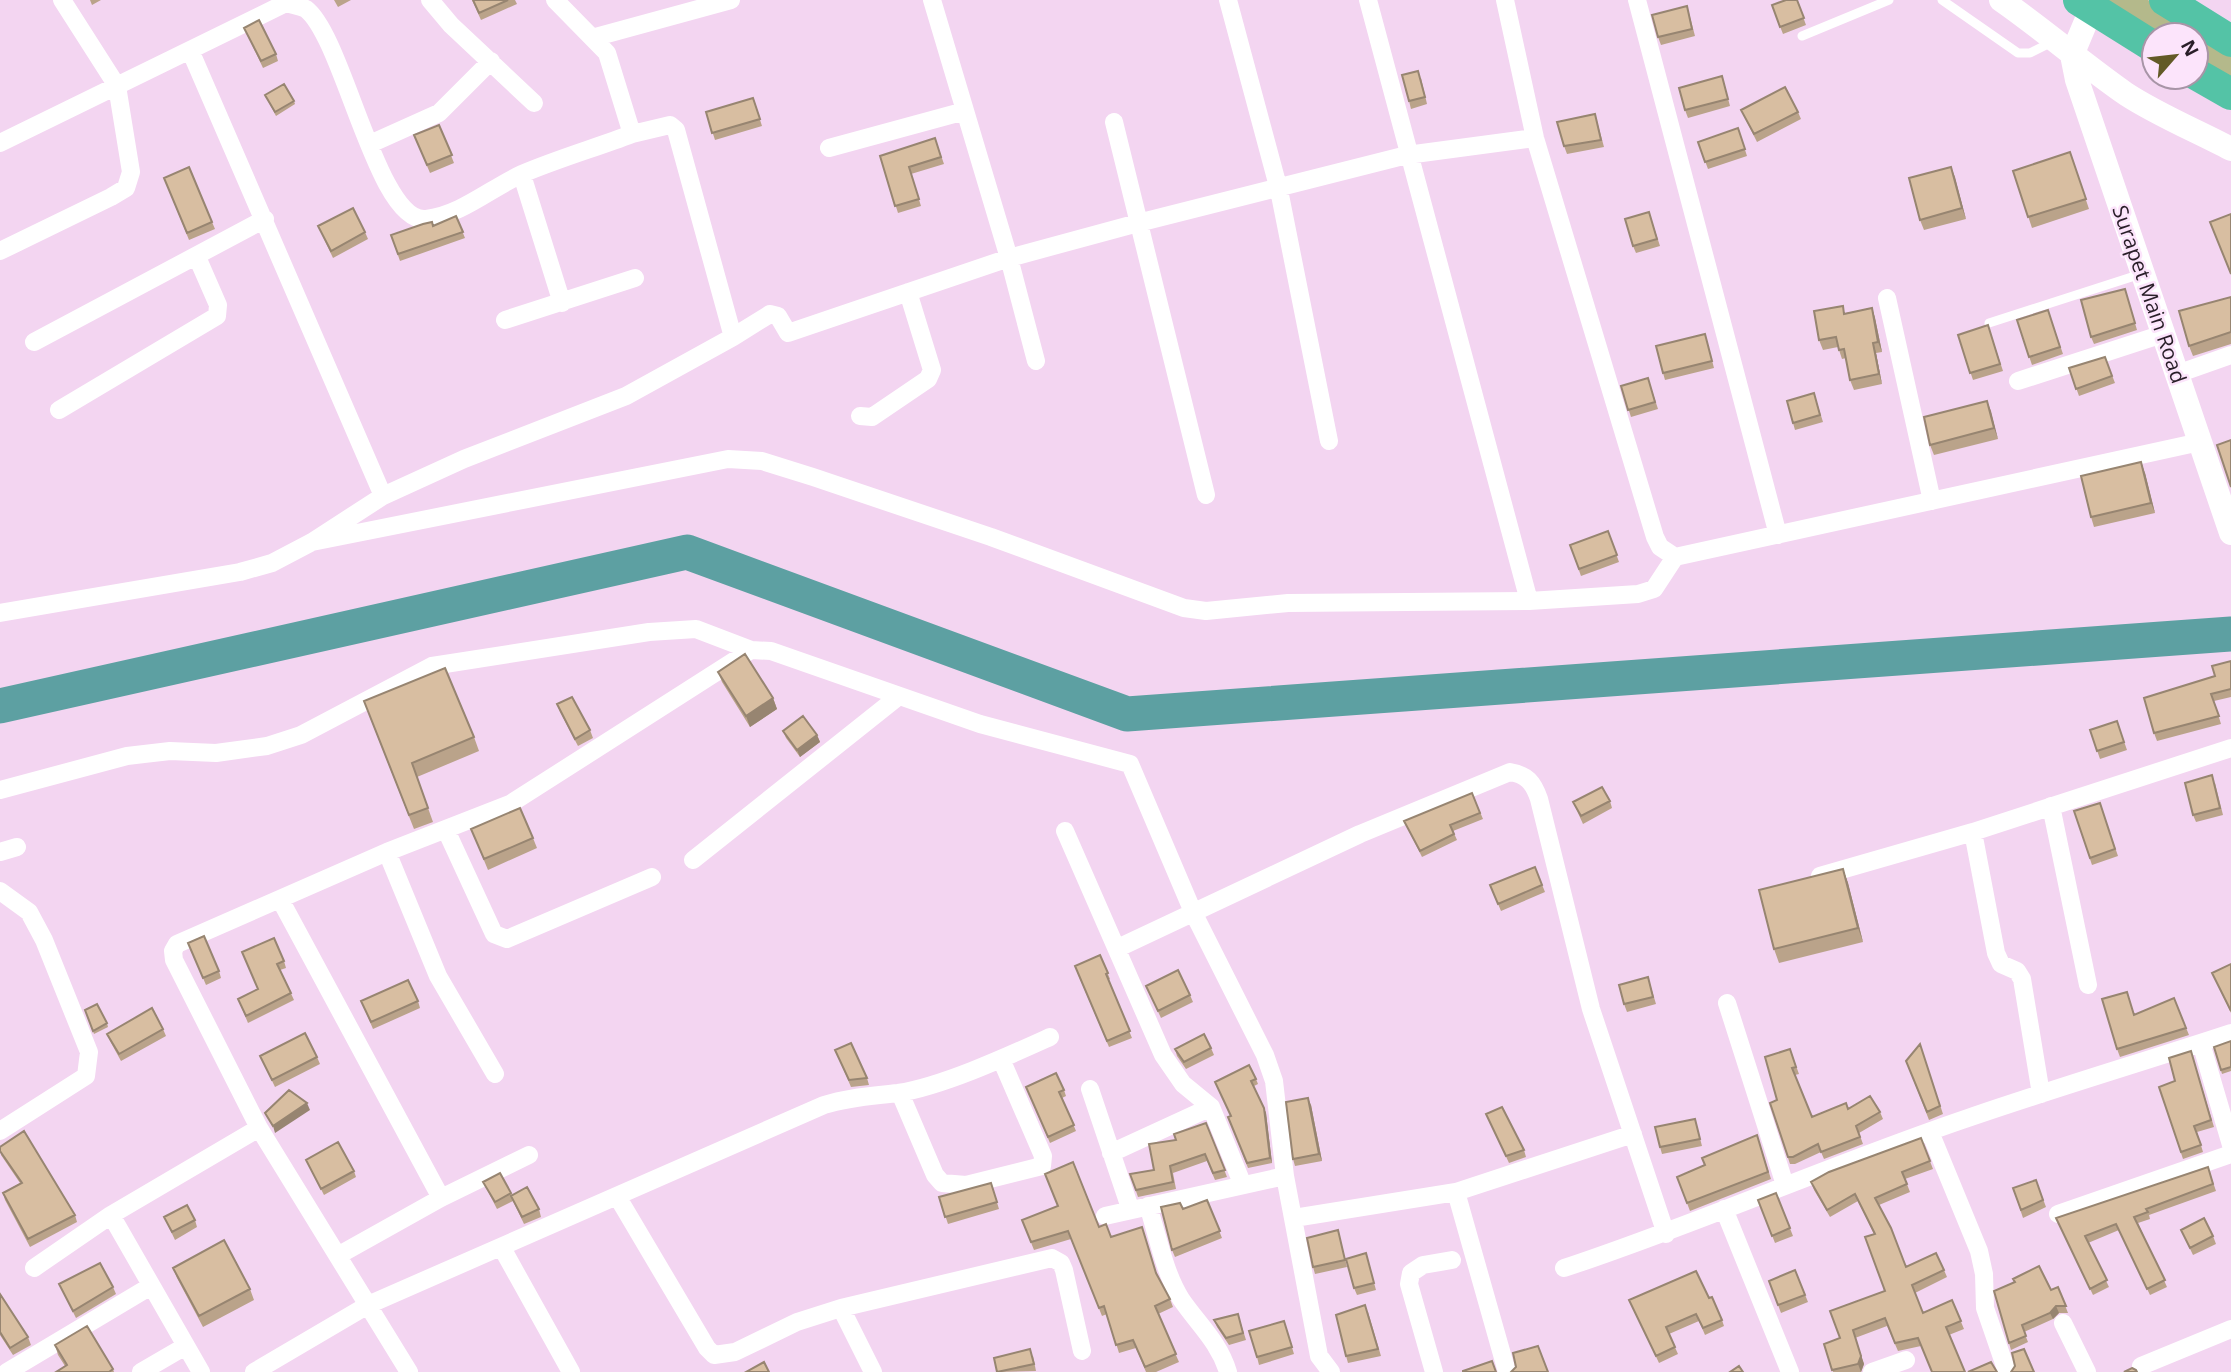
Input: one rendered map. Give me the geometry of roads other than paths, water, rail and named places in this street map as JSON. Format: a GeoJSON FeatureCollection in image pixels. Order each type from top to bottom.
{"type":"FeatureCollection","features":[{"type":"Feature","properties":{"kind":"highway"},"geometry":{"type":"LineString","coordinates":[[2079,0],[2140,38]]}},
{"type":"Feature","properties":{"kind":"highway"},"geometry":{"type":"LineString","coordinates":[[2165,0],[2231,41]]}},
{"type":"Feature","properties":{"kind":"highway"},"geometry":{"type":"LineString","coordinates":[[2210,82],[2231,94]]}},
{"type":"Feature","properties":{"kind":"main road"},"geometry":{"type":"LineString","coordinates":[[2001,0],[2069,47],[2129,96],[2231,149]]}},
{"type":"Feature","properties":{"kind":"main road"},"geometry":{"type":"LineString","coordinates":[[2069,47],[2095,0]]}},
{"type":"Feature","properties":{"kind":"main road","name":"Surapet Main Road"},"geometry":{"type":"LineString","coordinates":[[2069,47],[2077,80],[2231,533]]}},
{"type":"Feature","properties":{"kind":"street"},"geometry":{"type":"LineString","coordinates":[[0,251],[126,188],[131,172],[117,86],[62,0]]}},
{"type":"Feature","properties":{"kind":"street"},"geometry":{"type":"LineString","coordinates":[[430,0],[534,103]]}},
{"type":"Feature","properties":{"kind":"street"},"geometry":{"type":"LineString","coordinates":[[555,0],[607,53],[632,134]]}},
{"type":"Feature","properties":{"kind":"street"},"geometry":{"type":"LineString","coordinates":[[592,38],[731,0]]}},
{"type":"Feature","properties":{"kind":"street"},"geometry":{"type":"LineString","coordinates":[[932,0],[1037,361]]}},
{"type":"Feature","properties":{"kind":"street"},"geometry":{"type":"LineString","coordinates":[[1228,0],[1279,190],[1329,441]]}},
{"type":"Feature","properties":{"kind":"street"},"geometry":{"type":"LineString","coordinates":[[1368,0],[1407,155],[1529,601]]}},
{"type":"Feature","properties":{"kind":"street"},"geometry":{"type":"LineString","coordinates":[[1504,0],[1535,138],[1655,537],[1660,547],[1675,557],[2200,442]]}},
{"type":"Feature","properties":{"kind":"street"},"geometry":{"type":"LineString","coordinates":[[1637,0],[1778,535]]}},
{"type":"Feature","properties":{"kind":"street"},"geometry":{"type":"LineString","coordinates":[[0,143],[286,3],[305,8],[321,28],[400,207],[413,217],[426,219],[463,207],[522,174],[632,134],[670,125],[676,130],[733,337]]}},
{"type":"Feature","properties":{"kind":"street"},"geometry":{"type":"LineString","coordinates":[[190,50],[383,496]]}},
{"type":"Feature","properties":{"kind":"street"},"geometry":{"type":"LineString","coordinates":[[370,144],[439,113],[491,61]]}},
{"type":"Feature","properties":{"kind":"street"},"geometry":{"type":"LineString","coordinates":[[829,148],[965,111]]}},
{"type":"Feature","properties":{"kind":"street"},"geometry":{"type":"LineString","coordinates":[[1114,122],[1206,495]]}},
{"type":"Feature","properties":{"kind":"street"},"geometry":{"type":"LineString","coordinates":[[0,613],[240,572],[272,563],[312,542],[383,496],[464,459],[626,396],[770,314],[778,316],[788,333],[1009,258],[1138,223],[1279,190],[1407,155],[1535,138]]}},
{"type":"Feature","properties":{"kind":"street"},"geometry":{"type":"LineString","coordinates":[[522,174],[562,303]]}},
{"type":"Feature","properties":{"kind":"street"},"geometry":{"type":"LineString","coordinates":[[34,342],[265,219]]}},
{"type":"Feature","properties":{"kind":"street"},"geometry":{"type":"LineString","coordinates":[[60,410],[217,316],[218,305],[197,257]]}},
{"type":"Feature","properties":{"kind":"street"},"geometry":{"type":"LineString","coordinates":[[505,320],[635,278]]}},
{"type":"Feature","properties":{"kind":"street"},"geometry":{"type":"LineString","coordinates":[[860,416],[872,417],[928,379],[932,370],[908,292]]}},
{"type":"Feature","properties":{"kind":"street"},"geometry":{"type":"LineString","coordinates":[[1887,299],[1932,501]]}},
{"type":"Feature","properties":{"kind":"street"},"geometry":{"type":"LineString","coordinates":[[2018,381],[2164,334]]}},
{"type":"Feature","properties":{"kind":"street"},"geometry":{"type":"LineString","coordinates":[[2177,374],[2231,355]]}},
{"type":"Feature","properties":{"kind":"street"},"geometry":{"type":"LineString","coordinates":[[312,542],[728,459],[762,461],[991,537],[1184,608],[1206,611],[1288,603],[1529,601],[1647,592],[1660,583],[1675,557]]}},
{"type":"Feature","properties":{"kind":"street"},"geometry":{"type":"LineString","coordinates":[[0,790],[127,756],[170,751],[216,753],[267,746],[301,735],[432,666],[649,632],[696,629],[751,650],[783,654],[898,696],[1035,741],[1130,764],[1193,912],[1265,1055],[1274,1081],[1284,1176],[1319,1356],[1331,1372]]}},
{"type":"Feature","properties":{"kind":"street"},"geometry":{"type":"LineString","coordinates":[[409,1372],[259,1128],[181,976],[173,951],[184,938],[281,901],[387,852],[510,804],[751,650]]}},
{"type":"Feature","properties":{"kind":"street"},"geometry":{"type":"LineString","coordinates":[[692,860],[898,696]]}},
{"type":"Feature","properties":{"kind":"street"},"geometry":{"type":"LineString","coordinates":[[1807,880],[1973,831],[2231,748]]}},
{"type":"Feature","properties":{"kind":"street"},"geometry":{"type":"LineString","coordinates":[[1118,948],[1360,834],[1510,772],[1523,775],[1533,784],[1539,799],[1591,1010],[1666,1234]]}},
{"type":"Feature","properties":{"kind":"street"},"geometry":{"type":"LineString","coordinates":[[2051,806],[2088,985]]}},
{"type":"Feature","properties":{"kind":"street"},"geometry":{"type":"LineString","coordinates":[[446,830],[494,934],[507,939],[652,877]]}},
{"type":"Feature","properties":{"kind":"street"},"geometry":{"type":"LineString","coordinates":[[1065,831],[1163,1055],[1183,1084],[1212,1107],[1242,1183]]}},
{"type":"Feature","properties":{"kind":"street"},"geometry":{"type":"LineString","coordinates":[[1973,831],[1996,953],[2001,964],[2017,971],[2022,979],[2041,1094]]}},
{"type":"Feature","properties":{"kind":"street"},"geometry":{"type":"LineString","coordinates":[[387,852],[438,976],[495,1074]]}},
{"type":"Feature","properties":{"kind":"street"},"geometry":{"type":"LineString","coordinates":[[0,891],[29,912],[44,940],[89,1052],[86,1076],[0,1131]]}},
{"type":"Feature","properties":{"kind":"street"},"geometry":{"type":"LineString","coordinates":[[281,901],[441,1198]]}},
{"type":"Feature","properties":{"kind":"street"},"geometry":{"type":"LineString","coordinates":[[1727,1003],[1785,1185]]}},
{"type":"Feature","properties":{"kind":"street"},"geometry":{"type":"LineString","coordinates":[[1564,1268],[1666,1234],[1785,1185],[1930,1132],[2231,1033]]}},
{"type":"Feature","properties":{"kind":"street"},"geometry":{"type":"LineString","coordinates":[[254,1372],[368,1305],[824,1105],[871,1094],[900,1093],[1001,1059],[1050,1037]]}},
{"type":"Feature","properties":{"kind":"street"},"geometry":{"type":"LineString","coordinates":[[2201,1043],[2227,1113],[2231,1145]]}},
{"type":"Feature","properties":{"kind":"street"},"geometry":{"type":"LineString","coordinates":[[900,1093],[935,1175],[942,1183],[966,1185],[1042,1166],[1043,1156],[1001,1059]]}},
{"type":"Feature","properties":{"kind":"street"},"geometry":{"type":"LineString","coordinates":[[1090,1089],[1111,1153],[1180,1297],[1211,1336],[1228,1372]]}},
{"type":"Feature","properties":{"kind":"street"},"geometry":{"type":"LineString","coordinates":[[1111,1153],[1212,1107]]}},
{"type":"Feature","properties":{"kind":"street"},"geometry":{"type":"LineString","coordinates":[[34,1268],[111,1215],[259,1128]]}},
{"type":"Feature","properties":{"kind":"street"},"geometry":{"type":"LineString","coordinates":[[1930,1132],[1979,1251],[1984,1274],[1985,1308],[2007,1372]]}},
{"type":"Feature","properties":{"kind":"street"},"geometry":{"type":"LineString","coordinates":[[1294,1218],[1455,1192],[1633,1134]]}},
{"type":"Feature","properties":{"kind":"street"},"geometry":{"type":"LineString","coordinates":[[2058,1213],[2231,1154]]}},
{"type":"Feature","properties":{"kind":"street"},"geometry":{"type":"LineString","coordinates":[[339,1255],[441,1198],[529,1155]]}},
{"type":"Feature","properties":{"kind":"street"},"geometry":{"type":"LineString","coordinates":[[1105,1216],[1242,1183],[1284,1176]]}},
{"type":"Feature","properties":{"kind":"street"},"geometry":{"type":"LineString","coordinates":[[1455,1192],[1507,1372]]}},
{"type":"Feature","properties":{"kind":"street"},"geometry":{"type":"LineString","coordinates":[[617,1196],[707,1348],[714,1355],[735,1352],[797,1322],[841,1308],[1052,1258],[1061,1263],[1064,1270],[1082,1351]]}},
{"type":"Feature","properties":{"kind":"street"},"geometry":{"type":"LineString","coordinates":[[1724,1209],[1790,1372]]}},
{"type":"Feature","properties":{"kind":"street"},"geometry":{"type":"LineString","coordinates":[[111,1215],[184,1347],[201,1372]]}},
{"type":"Feature","properties":{"kind":"street"},"geometry":{"type":"LineString","coordinates":[[502,1248],[571,1372]]}},
{"type":"Feature","properties":{"kind":"street"},"geometry":{"type":"LineString","coordinates":[[1434,1372],[1409,1284],[1411,1273],[1423,1265],[1452,1259]]}},
{"type":"Feature","properties":{"kind":"street"},"geometry":{"type":"LineString","coordinates":[[7,1372],[151,1286]]}},
{"type":"Feature","properties":{"kind":"street"},"geometry":{"type":"LineString","coordinates":[[841,1308],[873,1372]]}},
{"type":"Feature","properties":{"kind":"street"},"geometry":{"type":"LineString","coordinates":[[2063,1323],[2087,1372]]}},
{"type":"Feature","properties":{"kind":"street"},"geometry":{"type":"LineString","coordinates":[[2141,1366],[2231,1329]]}},
{"type":"Feature","properties":{"kind":"street"},"geometry":{"type":"LineString","coordinates":[[141,1372],[184,1347]]}},
{"type":"Feature","properties":{"kind":"street"},"geometry":{"type":"LineString","coordinates":[[1872,1372],[1906,1360]]}},
{"type":"Feature","properties":{"kind":"lane"},"geometry":{"type":"LineString","coordinates":[[1802,36],[1889,0]]}},
{"type":"Feature","properties":{"kind":"lane"},"geometry":{"type":"LineString","coordinates":[[1942,0],[2018,53],[2069,47]]}},
{"type":"Feature","properties":{"kind":"lane"},"geometry":{"type":"LineString","coordinates":[[1989,323],[2143,274]]}},
{"type":"Feature","properties":{"kind":"waterway"},"geometry":{"type":"LineString","coordinates":[[0,706],[687,552],[1127,714],[2231,634]]}}]}
